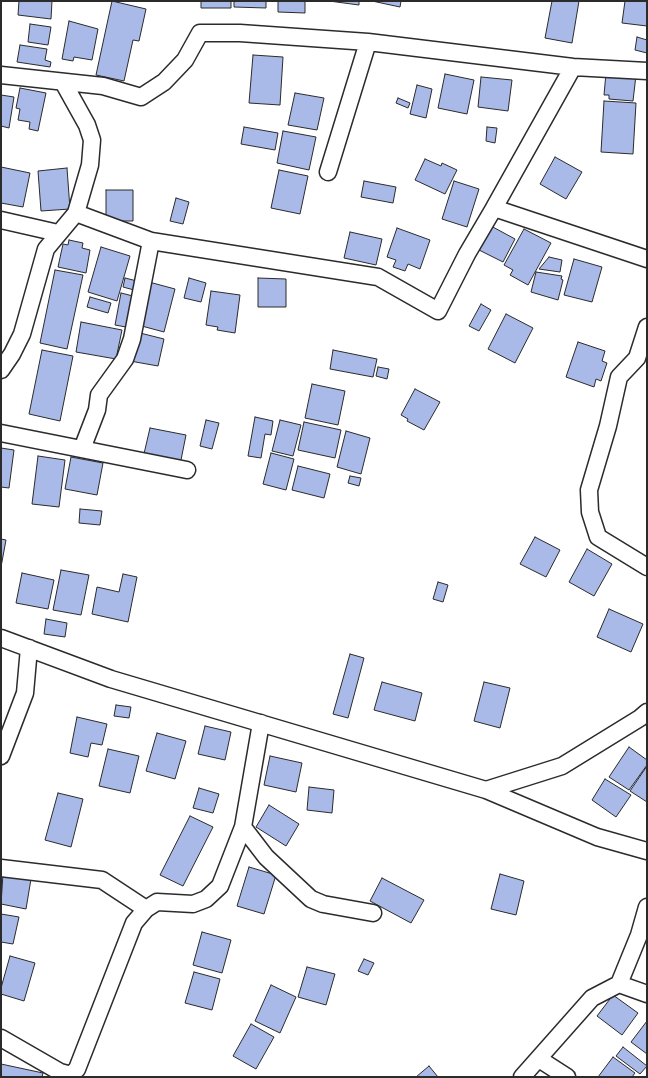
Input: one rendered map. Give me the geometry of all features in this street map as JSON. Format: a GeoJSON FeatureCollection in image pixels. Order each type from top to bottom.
{"type":"FeatureCollection","features":[{"type":"Feature","properties":{"kind":"street"},"geometry":{"type":"LineString","coordinates":[[1,75],[103,86],[141,97],[164,82],[185,60],[200,33],[240,33],[368,42],[573,67],[647,71]]}},
{"type":"Feature","properties":{"kind":"street"},"geometry":{"type":"LineString","coordinates":[[328,172],[368,42]]}},
{"type":"Feature","properties":{"kind":"street"},"geometry":{"type":"LineString","coordinates":[[76,213],[151,241],[378,277],[438,311],[466,254],[494,208],[573,67]]}},
{"type":"Feature","properties":{"kind":"street"},"geometry":{"type":"LineString","coordinates":[[1,370],[12,354],[22,334],[46,249],[76,213],[90,165],[92,140],[87,125],[63,82]]}},
{"type":"Feature","properties":{"kind":"street"},"geometry":{"type":"LineString","coordinates":[[494,208],[647,259]]}},
{"type":"Feature","properties":{"kind":"street"},"geometry":{"type":"LineString","coordinates":[[1,220],[58,233]]}},
{"type":"Feature","properties":{"kind":"street"},"geometry":{"type":"LineString","coordinates":[[82,449],[97,410],[99,395],[125,359],[132,340],[151,241]]}},
{"type":"Feature","properties":{"kind":"street"},"geometry":{"type":"LineString","coordinates":[[647,327],[642,359],[618,377],[608,426],[588,490],[590,512],[598,538],[647,567]]}},
{"type":"Feature","properties":{"kind":"street"},"geometry":{"type":"LineString","coordinates":[[1,433],[187,470]]}},
{"type":"Feature","properties":{"kind":"street"},"geometry":{"type":"LineString","coordinates":[[1,638],[111,679],[486,790],[597,837],[647,852]]}},
{"type":"Feature","properties":{"kind":"street"},"geometry":{"type":"LineString","coordinates":[[1,756],[25,693],[29,648]]}},
{"type":"Feature","properties":{"kind":"street"},"geometry":{"type":"LineString","coordinates":[[486,790],[562,766],[640,718],[647,712]]}},
{"type":"Feature","properties":{"kind":"street"},"geometry":{"type":"LineString","coordinates":[[1,1038],[60,1072],[71,1075],[77,1069],[134,923],[146,909],[157,902],[193,904],[206,899],[220,886],[243,827],[261,723]]}},
{"type":"Feature","properties":{"kind":"street"},"geometry":{"type":"LineString","coordinates":[[243,827],[266,857],[311,899],[323,904],[373,913]]}},
{"type":"Feature","properties":{"kind":"street"},"geometry":{"type":"LineString","coordinates":[[1,868],[102,880],[146,909]]}},
{"type":"Feature","properties":{"kind":"street"},"geometry":{"type":"LineString","coordinates":[[522,1077],[592,998],[619,984],[639,935],[647,907]]}},
{"type":"Feature","properties":{"kind":"street"},"geometry":{"type":"LineString","coordinates":[[619,984],[647,994]]}},
{"type":"Feature","properties":{"kind":"street"},"geometry":{"type":"LineString","coordinates":[[539,1059],[566,1077]]}},
{"type":"Feature","properties":{"kind":"building"},"geometry":{"type":"Polygon","coordinates":[[[19,1],[52,1],[51,19],[18,15],[19,1]]]}},
{"type":"Feature","properties":{"kind":"building"},"geometry":{"type":"Polygon","coordinates":[[[112,1],[146,9],[139,41],[133,40],[124,81],[96,75],[112,1]]]}},
{"type":"Feature","properties":{"kind":"building"},"geometry":{"type":"Polygon","coordinates":[[[201,1],[231,1],[231,8],[201,8],[201,1]]]}},
{"type":"Feature","properties":{"kind":"building"},"geometry":{"type":"Polygon","coordinates":[[[234,1],[266,1],[266,8],[234,7],[234,1]]]}},
{"type":"Feature","properties":{"kind":"building"},"geometry":{"type":"Polygon","coordinates":[[[278,1],[305,1],[305,13],[278,12],[278,1]]]}},
{"type":"Feature","properties":{"kind":"building"},"geometry":{"type":"Polygon","coordinates":[[[329,1],[359,1],[359,5],[329,1]]]}},
{"type":"Feature","properties":{"kind":"building"},"geometry":{"type":"Polygon","coordinates":[[[372,1],[401,1],[400,7],[372,1]]]}},
{"type":"Feature","properties":{"kind":"building"},"geometry":{"type":"Polygon","coordinates":[[[552,1],[579,1],[572,43],[545,38],[552,1]]]}},
{"type":"Feature","properties":{"kind":"building"},"geometry":{"type":"Polygon","coordinates":[[[625,1],[647,1],[647,26],[622,23],[625,1]]]}},
{"type":"Feature","properties":{"kind":"building"},"geometry":{"type":"Polygon","coordinates":[[[69,21],[98,29],[92,60],[74,57],[73,61],[62,59],[69,21]]]}},
{"type":"Feature","properties":{"kind":"building"},"geometry":{"type":"Polygon","coordinates":[[[30,24],[51,27],[48,45],[28,42],[30,24]]]}},
{"type":"Feature","properties":{"kind":"building"},"geometry":{"type":"Polygon","coordinates":[[[637,37],[647,40],[647,53],[635,50],[637,37]]]}},
{"type":"Feature","properties":{"kind":"building"},"geometry":{"type":"Polygon","coordinates":[[[20,45],[47,49],[45,60],[51,62],[50,67],[17,62],[20,45]]]}},
{"type":"Feature","properties":{"kind":"building"},"geometry":{"type":"Polygon","coordinates":[[[253,55],[283,57],[280,105],[249,103],[253,55]]]}},
{"type":"Feature","properties":{"kind":"building"},"geometry":{"type":"Polygon","coordinates":[[[606,73],[636,75],[633,101],[609,99],[609,95],[604,95],[606,73]]]}},
{"type":"Feature","properties":{"kind":"building"},"geometry":{"type":"Polygon","coordinates":[[[445,74],[474,80],[467,114],[438,108],[445,74]]]}},
{"type":"Feature","properties":{"kind":"building"},"geometry":{"type":"Polygon","coordinates":[[[481,77],[512,80],[508,111],[478,107],[481,77]]]}},
{"type":"Feature","properties":{"kind":"building"},"geometry":{"type":"Polygon","coordinates":[[[417,85],[432,89],[426,118],[410,114],[417,85]]]}},
{"type":"Feature","properties":{"kind":"building"},"geometry":{"type":"Polygon","coordinates":[[[20,88],[46,93],[38,131],[29,129],[30,122],[18,120],[20,109],[16,108],[20,88]]]}},
{"type":"Feature","properties":{"kind":"building"},"geometry":{"type":"Polygon","coordinates":[[[295,93],[324,98],[317,130],[288,125],[295,93]]]}},
{"type":"Feature","properties":{"kind":"building"},"geometry":{"type":"Polygon","coordinates":[[[1,95],[14,97],[9,128],[1,126],[1,95]]]}},
{"type":"Feature","properties":{"kind":"building"},"geometry":{"type":"Polygon","coordinates":[[[398,98],[410,103],[408,108],[396,103],[398,98]]]}},
{"type":"Feature","properties":{"kind":"building"},"geometry":{"type":"Polygon","coordinates":[[[604,101],[636,103],[633,154],[601,152],[604,101]]]}},
{"type":"Feature","properties":{"kind":"building"},"geometry":{"type":"Polygon","coordinates":[[[244,127],[278,133],[275,150],[241,144],[244,127]]]}},
{"type":"Feature","properties":{"kind":"building"},"geometry":{"type":"Polygon","coordinates":[[[487,127],[497,128],[495,143],[486,141],[487,127]]]}},
{"type":"Feature","properties":{"kind":"building"},"geometry":{"type":"Polygon","coordinates":[[[283,131],[316,137],[309,170],[277,163],[283,131]]]}},
{"type":"Feature","properties":{"kind":"building"},"geometry":{"type":"Polygon","coordinates":[[[555,157],[582,172],[566,199],[540,184],[555,157]]]}},
{"type":"Feature","properties":{"kind":"building"},"geometry":{"type":"Polygon","coordinates":[[[425,159],[441,166],[442,163],[457,170],[445,194],[415,180],[425,159]]]}},
{"type":"Feature","properties":{"kind":"building"},"geometry":{"type":"Polygon","coordinates":[[[1,167],[30,173],[23,207],[1,203],[1,167]]]}},
{"type":"Feature","properties":{"kind":"building"},"geometry":{"type":"Polygon","coordinates":[[[67,168],[70,209],[41,211],[38,171],[67,168]]]}},
{"type":"Feature","properties":{"kind":"building"},"geometry":{"type":"Polygon","coordinates":[[[279,170],[308,176],[300,214],[271,208],[279,170]]]}},
{"type":"Feature","properties":{"kind":"building"},"geometry":{"type":"Polygon","coordinates":[[[364,181],[396,187],[393,203],[361,197],[364,181]]]}},
{"type":"Feature","properties":{"kind":"building"},"geometry":{"type":"Polygon","coordinates":[[[454,181],[479,189],[467,227],[442,219],[454,181]]]}},
{"type":"Feature","properties":{"kind":"building"},"geometry":{"type":"Polygon","coordinates":[[[106,190],[133,190],[133,221],[106,221],[106,190]]]}},
{"type":"Feature","properties":{"kind":"building"},"geometry":{"type":"Polygon","coordinates":[[[176,198],[189,202],[183,224],[170,221],[176,198]]]}},
{"type":"Feature","properties":{"kind":"building"},"geometry":{"type":"Polygon","coordinates":[[[491,226],[515,239],[503,262],[479,250],[491,226]]]}},
{"type":"Feature","properties":{"kind":"building"},"geometry":{"type":"Polygon","coordinates":[[[397,228],[430,240],[420,269],[408,264],[405,271],[393,267],[396,260],[387,257],[397,228]]]}},
{"type":"Feature","properties":{"kind":"building"},"geometry":{"type":"Polygon","coordinates":[[[524,229],[551,243],[528,285],[510,275],[513,270],[504,265],[524,229]]]}},
{"type":"Feature","properties":{"kind":"building"},"geometry":{"type":"Polygon","coordinates":[[[350,232],[382,239],[376,265],[344,258],[350,232]]]}},
{"type":"Feature","properties":{"kind":"building"},"geometry":{"type":"Polygon","coordinates":[[[69,240],[83,243],[82,248],[90,250],[86,273],[58,267],[63,244],[68,245],[69,240]]]}},
{"type":"Feature","properties":{"kind":"building"},"geometry":{"type":"Polygon","coordinates":[[[101,247],[130,256],[117,301],[88,292],[101,247]]]}},
{"type":"Feature","properties":{"kind":"building"},"geometry":{"type":"Polygon","coordinates":[[[549,257],[562,260],[560,272],[539,269],[549,257]]]}},
{"type":"Feature","properties":{"kind":"building"},"geometry":{"type":"Polygon","coordinates":[[[574,259],[602,267],[592,302],[564,295],[574,259]]]}},
{"type":"Feature","properties":{"kind":"building"},"geometry":{"type":"Polygon","coordinates":[[[55,270],[83,275],[67,349],[40,343],[55,270]]]}},
{"type":"Feature","properties":{"kind":"building"},"geometry":{"type":"Polygon","coordinates":[[[536,272],[562,276],[561,279],[563,280],[558,300],[531,292],[536,272]]]}},
{"type":"Feature","properties":{"kind":"building"},"geometry":{"type":"Polygon","coordinates":[[[125,278],[137,281],[134,290],[123,287],[125,278]]]}},
{"type":"Feature","properties":{"kind":"building"},"geometry":{"type":"Polygon","coordinates":[[[189,278],[206,283],[201,302],[184,298],[189,278]]]}},
{"type":"Feature","properties":{"kind":"building"},"geometry":{"type":"Polygon","coordinates":[[[258,278],[286,279],[286,307],[258,307],[258,278]]]}},
{"type":"Feature","properties":{"kind":"building"},"geometry":{"type":"Polygon","coordinates":[[[149,282],[175,289],[164,332],[138,325],[149,282]]]}},
{"type":"Feature","properties":{"kind":"building"},"geometry":{"type":"Polygon","coordinates":[[[211,291],[240,295],[235,333],[217,330],[218,327],[206,325],[211,291]]]}},
{"type":"Feature","properties":{"kind":"building"},"geometry":{"type":"Polygon","coordinates":[[[121,293],[133,296],[126,327],[115,325],[121,293]]]}},
{"type":"Feature","properties":{"kind":"building"},"geometry":{"type":"Polygon","coordinates":[[[90,297],[111,303],[108,313],[87,307],[90,297]]]}},
{"type":"Feature","properties":{"kind":"building"},"geometry":{"type":"Polygon","coordinates":[[[481,304],[491,310],[479,331],[469,326],[481,304]]]}},
{"type":"Feature","properties":{"kind":"building"},"geometry":{"type":"Polygon","coordinates":[[[506,314],[533,328],[515,363],[488,349],[506,314]]]}},
{"type":"Feature","properties":{"kind":"building"},"geometry":{"type":"Polygon","coordinates":[[[81,322],[122,330],[116,359],[76,352],[81,322]]]}},
{"type":"Feature","properties":{"kind":"building"},"geometry":{"type":"Polygon","coordinates":[[[136,332],[164,339],[158,366],[130,361],[136,332]]]}},
{"type":"Feature","properties":{"kind":"building"},"geometry":{"type":"Polygon","coordinates":[[[578,342],[605,351],[602,361],[607,363],[601,381],[596,379],[594,387],[566,377],[578,342]]]}},
{"type":"Feature","properties":{"kind":"building"},"geometry":{"type":"Polygon","coordinates":[[[42,350],[73,356],[60,421],[29,414],[42,350]]]}},
{"type":"Feature","properties":{"kind":"building"},"geometry":{"type":"Polygon","coordinates":[[[333,350],[377,359],[373,377],[330,369],[333,350]]]}},
{"type":"Feature","properties":{"kind":"building"},"geometry":{"type":"Polygon","coordinates":[[[378,367],[389,369],[387,379],[376,376],[378,367]]]}},
{"type":"Feature","properties":{"kind":"building"},"geometry":{"type":"Polygon","coordinates":[[[312,384],[345,391],[338,425],[305,418],[312,384]]]}},
{"type":"Feature","properties":{"kind":"building"},"geometry":{"type":"Polygon","coordinates":[[[415,389],[440,402],[424,430],[407,421],[408,419],[401,415],[415,389]]]}},
{"type":"Feature","properties":{"kind":"building"},"geometry":{"type":"Polygon","coordinates":[[[255,417],[273,421],[271,435],[265,434],[261,458],[248,456],[255,417]]]}},
{"type":"Feature","properties":{"kind":"building"},"geometry":{"type":"Polygon","coordinates":[[[206,420],[219,423],[212,449],[200,446],[206,420]]]}},
{"type":"Feature","properties":{"kind":"building"},"geometry":{"type":"Polygon","coordinates":[[[280,420],[301,425],[293,456],[272,451],[280,420]]]}},
{"type":"Feature","properties":{"kind":"building"},"geometry":{"type":"Polygon","coordinates":[[[304,422],[341,430],[335,458],[298,450],[304,422]]]}},
{"type":"Feature","properties":{"kind":"building"},"geometry":{"type":"Polygon","coordinates":[[[150,428],[186,435],[180,465],[143,458],[150,428]]]}},
{"type":"Feature","properties":{"kind":"building"},"geometry":{"type":"Polygon","coordinates":[[[346,431],[370,438],[361,474],[337,467],[346,431]]]}},
{"type":"Feature","properties":{"kind":"building"},"geometry":{"type":"Polygon","coordinates":[[[1,448],[14,450],[9,488],[1,487],[1,448]]]}},
{"type":"Feature","properties":{"kind":"building"},"geometry":{"type":"Polygon","coordinates":[[[271,453],[294,459],[286,490],[263,484],[271,453]]]}},
{"type":"Feature","properties":{"kind":"building"},"geometry":{"type":"Polygon","coordinates":[[[38,456],[65,460],[59,507],[32,504],[38,456]]]}},
{"type":"Feature","properties":{"kind":"building"},"geometry":{"type":"Polygon","coordinates":[[[71,457],[103,463],[97,495],[65,489],[71,457]]]}},
{"type":"Feature","properties":{"kind":"building"},"geometry":{"type":"Polygon","coordinates":[[[298,466],[330,474],[324,498],[292,490],[298,466]]]}},
{"type":"Feature","properties":{"kind":"building"},"geometry":{"type":"Polygon","coordinates":[[[350,476],[361,478],[359,486],[348,483],[350,476]]]}},
{"type":"Feature","properties":{"kind":"building"},"geometry":{"type":"Polygon","coordinates":[[[80,509],[102,511],[100,525],[79,523],[80,509]]]}},
{"type":"Feature","properties":{"kind":"building"},"geometry":{"type":"Polygon","coordinates":[[[535,537],[560,550],[546,577],[520,564],[535,537]]]}},
{"type":"Feature","properties":{"kind":"building"},"geometry":{"type":"Polygon","coordinates":[[[1,539],[6,540],[1,567],[1,539]]]}},
{"type":"Feature","properties":{"kind":"building"},"geometry":{"type":"Polygon","coordinates":[[[587,549],[612,564],[594,596],[569,582],[587,549]]]}},
{"type":"Feature","properties":{"kind":"building"},"geometry":{"type":"Polygon","coordinates":[[[61,570],[89,575],[81,615],[53,610],[61,570]]]}},
{"type":"Feature","properties":{"kind":"building"},"geometry":{"type":"Polygon","coordinates":[[[22,573],[54,580],[48,609],[16,603],[22,573]]]}},
{"type":"Feature","properties":{"kind":"building"},"geometry":{"type":"Polygon","coordinates":[[[123,574],[137,577],[128,622],[92,614],[97,587],[119,592],[123,574]]]}},
{"type":"Feature","properties":{"kind":"building"},"geometry":{"type":"Polygon","coordinates":[[[438,582],[448,585],[443,602],[433,599],[438,582]]]}},
{"type":"Feature","properties":{"kind":"building"},"geometry":{"type":"Polygon","coordinates":[[[609,609],[643,624],[631,652],[597,637],[609,609]]]}},
{"type":"Feature","properties":{"kind":"building"},"geometry":{"type":"Polygon","coordinates":[[[46,619],[67,623],[65,637],[44,634],[46,619]]]}},
{"type":"Feature","properties":{"kind":"building"},"geometry":{"type":"Polygon","coordinates":[[[350,654],[364,658],[348,718],[333,714],[350,654]]]}},
{"type":"Feature","properties":{"kind":"building"},"geometry":{"type":"Polygon","coordinates":[[[382,682],[422,693],[415,721],[374,710],[382,682]]]}},
{"type":"Feature","properties":{"kind":"building"},"geometry":{"type":"Polygon","coordinates":[[[484,682],[510,688],[500,728],[474,721],[484,682]]]}},
{"type":"Feature","properties":{"kind":"building"},"geometry":{"type":"Polygon","coordinates":[[[116,705],[131,707],[129,718],[114,716],[116,705]]]}},
{"type":"Feature","properties":{"kind":"building"},"geometry":{"type":"Polygon","coordinates":[[[77,717],[107,724],[102,745],[91,743],[88,757],[70,753],[77,717]]]}},
{"type":"Feature","properties":{"kind":"building"},"geometry":{"type":"Polygon","coordinates":[[[205,726],[231,732],[225,760],[198,754],[205,726]]]}},
{"type":"Feature","properties":{"kind":"building"},"geometry":{"type":"Polygon","coordinates":[[[157,733],[186,741],[175,779],[146,771],[157,733]]]}},
{"type":"Feature","properties":{"kind":"building"},"geometry":{"type":"Polygon","coordinates":[[[629,747],[647,760],[647,765],[629,790],[609,777],[629,747]]]}},
{"type":"Feature","properties":{"kind":"building"},"geometry":{"type":"Polygon","coordinates":[[[108,749],[139,756],[130,793],[99,786],[108,749]]]}},
{"type":"Feature","properties":{"kind":"building"},"geometry":{"type":"Polygon","coordinates":[[[270,756],[302,763],[296,792],[264,785],[270,756]]]}},
{"type":"Feature","properties":{"kind":"building"},"geometry":{"type":"Polygon","coordinates":[[[647,766],[647,802],[630,791],[647,766]]]}},
{"type":"Feature","properties":{"kind":"building"},"geometry":{"type":"Polygon","coordinates":[[[605,779],[631,795],[616,817],[592,800],[605,779]]]}},
{"type":"Feature","properties":{"kind":"building"},"geometry":{"type":"Polygon","coordinates":[[[309,787],[334,790],[332,813],[307,810],[309,787]]]}},
{"type":"Feature","properties":{"kind":"building"},"geometry":{"type":"Polygon","coordinates":[[[199,788],[219,794],[213,813],[193,808],[199,788]]]}},
{"type":"Feature","properties":{"kind":"building"},"geometry":{"type":"Polygon","coordinates":[[[58,793],[83,799],[71,847],[45,840],[58,793]]]}},
{"type":"Feature","properties":{"kind":"building"},"geometry":{"type":"Polygon","coordinates":[[[269,805],[299,824],[286,846],[256,827],[269,805]]]}},
{"type":"Feature","properties":{"kind":"building"},"geometry":{"type":"Polygon","coordinates":[[[190,816],[213,827],[183,886],[160,875],[190,816]]]}},
{"type":"Feature","properties":{"kind":"building"},"geometry":{"type":"Polygon","coordinates":[[[249,867],[276,875],[264,914],[237,906],[249,867]]]}},
{"type":"Feature","properties":{"kind":"building"},"geometry":{"type":"Polygon","coordinates":[[[3,874],[31,879],[26,909],[1,904],[3,874]]]}},
{"type":"Feature","properties":{"kind":"building"},"geometry":{"type":"Polygon","coordinates":[[[500,874],[524,881],[516,915],[491,909],[500,874]]]}},
{"type":"Feature","properties":{"kind":"building"},"geometry":{"type":"Polygon","coordinates":[[[382,878],[424,900],[411,923],[370,901],[382,878]]]}},
{"type":"Feature","properties":{"kind":"building"},"geometry":{"type":"Polygon","coordinates":[[[1,914],[19,917],[13,944],[1,942],[1,914]]]}},
{"type":"Feature","properties":{"kind":"building"},"geometry":{"type":"Polygon","coordinates":[[[202,932],[231,940],[222,973],[193,965],[202,932]]]}},
{"type":"Feature","properties":{"kind":"building"},"geometry":{"type":"Polygon","coordinates":[[[10,956],[35,963],[24,1001],[1,994],[1,988],[10,956]]]}},
{"type":"Feature","properties":{"kind":"building"},"geometry":{"type":"Polygon","coordinates":[[[364,959],[374,963],[368,975],[358,971],[364,959]]]}},
{"type":"Feature","properties":{"kind":"building"},"geometry":{"type":"Polygon","coordinates":[[[307,967],[335,974],[326,1005],[298,997],[307,967]]]}},
{"type":"Feature","properties":{"kind":"building"},"geometry":{"type":"Polygon","coordinates":[[[194,972],[220,979],[212,1010],[185,1003],[194,972]]]}},
{"type":"Feature","properties":{"kind":"building"},"geometry":{"type":"Polygon","coordinates":[[[271,985],[296,997],[280,1033],[255,1021],[271,985]]]}},
{"type":"Feature","properties":{"kind":"building"},"geometry":{"type":"Polygon","coordinates":[[[613,995],[638,1013],[622,1035],[597,1016],[613,995]]]}},
{"type":"Feature","properties":{"kind":"building"},"geometry":{"type":"Polygon","coordinates":[[[647,1021],[647,1054],[631,1042],[647,1021]]]}},
{"type":"Feature","properties":{"kind":"building"},"geometry":{"type":"Polygon","coordinates":[[[251,1024],[274,1037],[256,1069],[233,1056],[251,1024]]]}},
{"type":"Feature","properties":{"kind":"building"},"geometry":{"type":"Polygon","coordinates":[[[623,1047],[647,1066],[640,1074],[616,1056],[623,1047]]]}},
{"type":"Feature","properties":{"kind":"building"},"geometry":{"type":"Polygon","coordinates":[[[613,1057],[635,1073],[632,1077],[598,1077],[613,1057]]]}},
{"type":"Feature","properties":{"kind":"building"},"geometry":{"type":"Polygon","coordinates":[[[1,1064],[43,1073],[42,1077],[1,1077],[1,1064]]]}},
{"type":"Feature","properties":{"kind":"building"},"geometry":{"type":"Polygon","coordinates":[[[429,1066],[438,1077],[416,1077],[429,1066]]]}}]}
